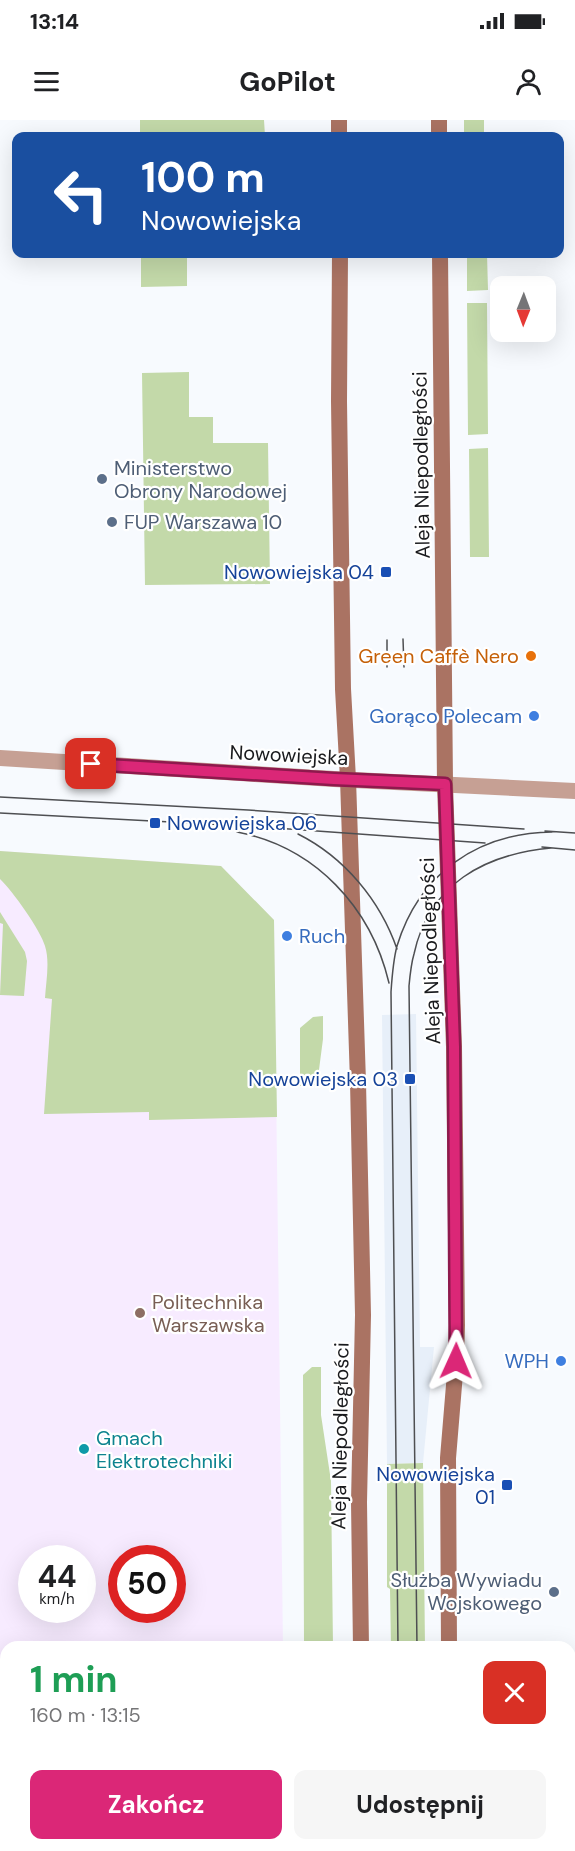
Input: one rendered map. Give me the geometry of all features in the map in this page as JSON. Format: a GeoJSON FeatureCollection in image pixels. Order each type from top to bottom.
{"type":"FeatureCollection","features":[{"type":"Feature","properties":{"kind":"main road","name":"Aleja Niepodległości"},"geometry":{"type":"LineString","coordinates":[[340,258],[342,659],[358,1082],[363,1304],[359,1502],[361,1641]]}},
{"type":"Feature","properties":{"kind":"main road","name":"Aleja Niepodległości"},"geometry":{"type":"LineString","coordinates":[[440,258],[445,784],[454,1047],[457,1324],[447,1458],[449,1641]]}},
{"type":"Feature","properties":{"kind":"street","name":"Nowowiejska"},"geometry":{"type":"LineString","coordinates":[[0,758],[575,791]]}},
{"type":"Feature","properties":{"kind":"shaded area","name":"Politechnika Warszawska"},"geometry":{"type":"Polygon","coordinates":[[[0,851],[221,866],[274,920],[283,1641],[0,1641],[0,851]]]}},
{"type":"Feature","properties":{"kind":"shaded area"},"geometry":{"type":"Polygon","coordinates":[[[416,1014],[420,1347],[434,1347],[423,1463],[387,1464],[382,1015],[416,1014]]]}},
{"type":"Feature","properties":{"kind":"green space"},"geometry":{"type":"Polygon","coordinates":[[[140,120],[264,120],[265,132],[140,132],[140,120]]]}},
{"type":"Feature","properties":{"kind":"green space"},"geometry":{"type":"Polygon","coordinates":[[[464,120],[484,120],[484,132],[464,132],[464,120]]]}},
{"type":"Feature","properties":{"kind":"green space"},"geometry":{"type":"Polygon","coordinates":[[[141,258],[187,258],[187,286],[141,287],[141,258]]]}},
{"type":"Feature","properties":{"kind":"green space"},"geometry":{"type":"Polygon","coordinates":[[[467,258],[487,258],[488,290],[467,291],[467,258]]]}},
{"type":"Feature","properties":{"kind":"green space"},"geometry":{"type":"Polygon","coordinates":[[[467,303],[487,303],[488,434],[468,435],[467,303]]]}},
{"type":"Feature","properties":{"kind":"green space"},"geometry":{"type":"Polygon","coordinates":[[[189,372],[189,417],[213,417],[213,443],[268,443],[270,584],[145,585],[142,373],[189,372]]]}},
{"type":"Feature","properties":{"kind":"green space"},"geometry":{"type":"Polygon","coordinates":[[[488,448],[489,557],[470,557],[469,449],[488,448]]]}},
{"type":"Feature","properties":{"kind":"green space"},"geometry":{"type":"Polygon","coordinates":[[[0,851],[221,866],[274,920],[277,1117],[149,1120],[149,1112],[44,1114],[52,999],[45,998],[46,952],[32,921],[0,879],[0,851]]]}},
{"type":"Feature","properties":{"kind":"green space"},"geometry":{"type":"Polygon","coordinates":[[[0,912],[25,952],[27,961],[24,996],[0,995],[3,924],[0,923],[0,912]]]}},
{"type":"Feature","properties":{"kind":"green space"},"geometry":{"type":"Polygon","coordinates":[[[323,1016],[323,1039],[317,1085],[300,1086],[300,1028],[313,1017],[323,1016]]]}},
{"type":"Feature","properties":{"kind":"green space"},"geometry":{"type":"Polygon","coordinates":[[[312,1367],[321,1367],[321,1415],[331,1481],[333,1641],[304,1641],[303,1375],[312,1367]]]}},
{"type":"Feature","properties":{"kind":"green space"},"geometry":{"type":"Polygon","coordinates":[[[423,1463],[425,1641],[391,1641],[390,1589],[387,1587],[387,1464],[423,1463]]]}},
{"type":"Feature","properties":{"kind":"tram line"},"geometry":{"type":"LineString","coordinates":[[403,639],[404,667]]}},
{"type":"Feature","properties":{"kind":"tram line"},"geometry":{"type":"LineString","coordinates":[[387,640],[387,667]]}},
{"type":"Feature","properties":{"kind":"tram line"},"geometry":{"type":"LineString","coordinates":[[0,797],[248,810],[524,829]]}},
{"type":"Feature","properties":{"kind":"tram line"},"geometry":{"type":"LineString","coordinates":[[0,813],[247,826],[485,843]]}},
{"type":"Feature","properties":{"kind":"tram line"},"geometry":{"type":"LineString","coordinates":[[545,831],[575,833]]}},
{"type":"Feature","properties":{"kind":"tram line"},"geometry":{"type":"LineString","coordinates":[[237,832],[291,851],[315,866],[336,885],[354,906],[369,929],[389,983]]}},
{"type":"Feature","properties":{"kind":"tram line"},"geometry":{"type":"LineString","coordinates":[[398,1641],[391,992],[397,946],[407,920],[420,898],[455,862],[499,840],[525,834],[552,832]]}},
{"type":"Feature","properties":{"kind":"tram line"},"geometry":{"type":"LineString","coordinates":[[298,834],[330,855],[358,882],[381,914],[397,949]]}},
{"type":"Feature","properties":{"kind":"tram line"},"geometry":{"type":"LineString","coordinates":[[542,847],[575,850]]}},
{"type":"Feature","properties":{"kind":"tram line"},"geometry":{"type":"LineString","coordinates":[[417,1641],[409,986],[411,966],[421,930],[432,909],[463,877],[504,857],[551,848]]}},
{"type":"Feature","properties":{"kind":"place","name":"Ministerstwo Obrony Narodowej"},"geometry":{"type":"Point","coordinates":[102,479]}},
{"type":"Feature","properties":{"kind":"place","name":"FUP Warszawa 10"},"geometry":{"type":"Point","coordinates":[112,522]}},
{"type":"Feature","properties":{"kind":"place","name":"Nowowiejska 04"},"geometry":{"type":"Point","coordinates":[386,572]}},
{"type":"Feature","properties":{"kind":"place","name":"Green Caffè Nero"},"geometry":{"type":"Point","coordinates":[531,656]}},
{"type":"Feature","properties":{"kind":"place","name":"Gorąco Polecam"},"geometry":{"type":"Point","coordinates":[534,716]}},
{"type":"Feature","properties":{"kind":"place","name":"Nowowiejska 06"},"geometry":{"type":"Point","coordinates":[155,823]}},
{"type":"Feature","properties":{"kind":"place","name":"Ruch"},"geometry":{"type":"Point","coordinates":[287,936]}},
{"type":"Feature","properties":{"kind":"place","name":"Nowowiejska 03"},"geometry":{"type":"Point","coordinates":[410,1079]}},
{"type":"Feature","properties":{"kind":"place","name":"Politechnika Warszawska"},"geometry":{"type":"Point","coordinates":[140,1313]}},
{"type":"Feature","properties":{"kind":"place","name":"WPH"},"geometry":{"type":"Point","coordinates":[561,1361]}},
{"type":"Feature","properties":{"kind":"place","name":"Gmach Elektrotechniki"},"geometry":{"type":"Point","coordinates":[84,1449]}},
{"type":"Feature","properties":{"kind":"place","name":"Nowowiejska 01"},"geometry":{"type":"Point","coordinates":[507,1485]}},
{"type":"Feature","properties":{"kind":"place","name":"Służba Wywiadu Wojskowego"},"geometry":{"type":"Point","coordinates":[554,1592]}},
{"type":"Feature","properties":{"kind":"route"},"geometry":{"type":"LineString","coordinates":[[91,764],[445,784],[454,1047],[456,1361]]}}]}
